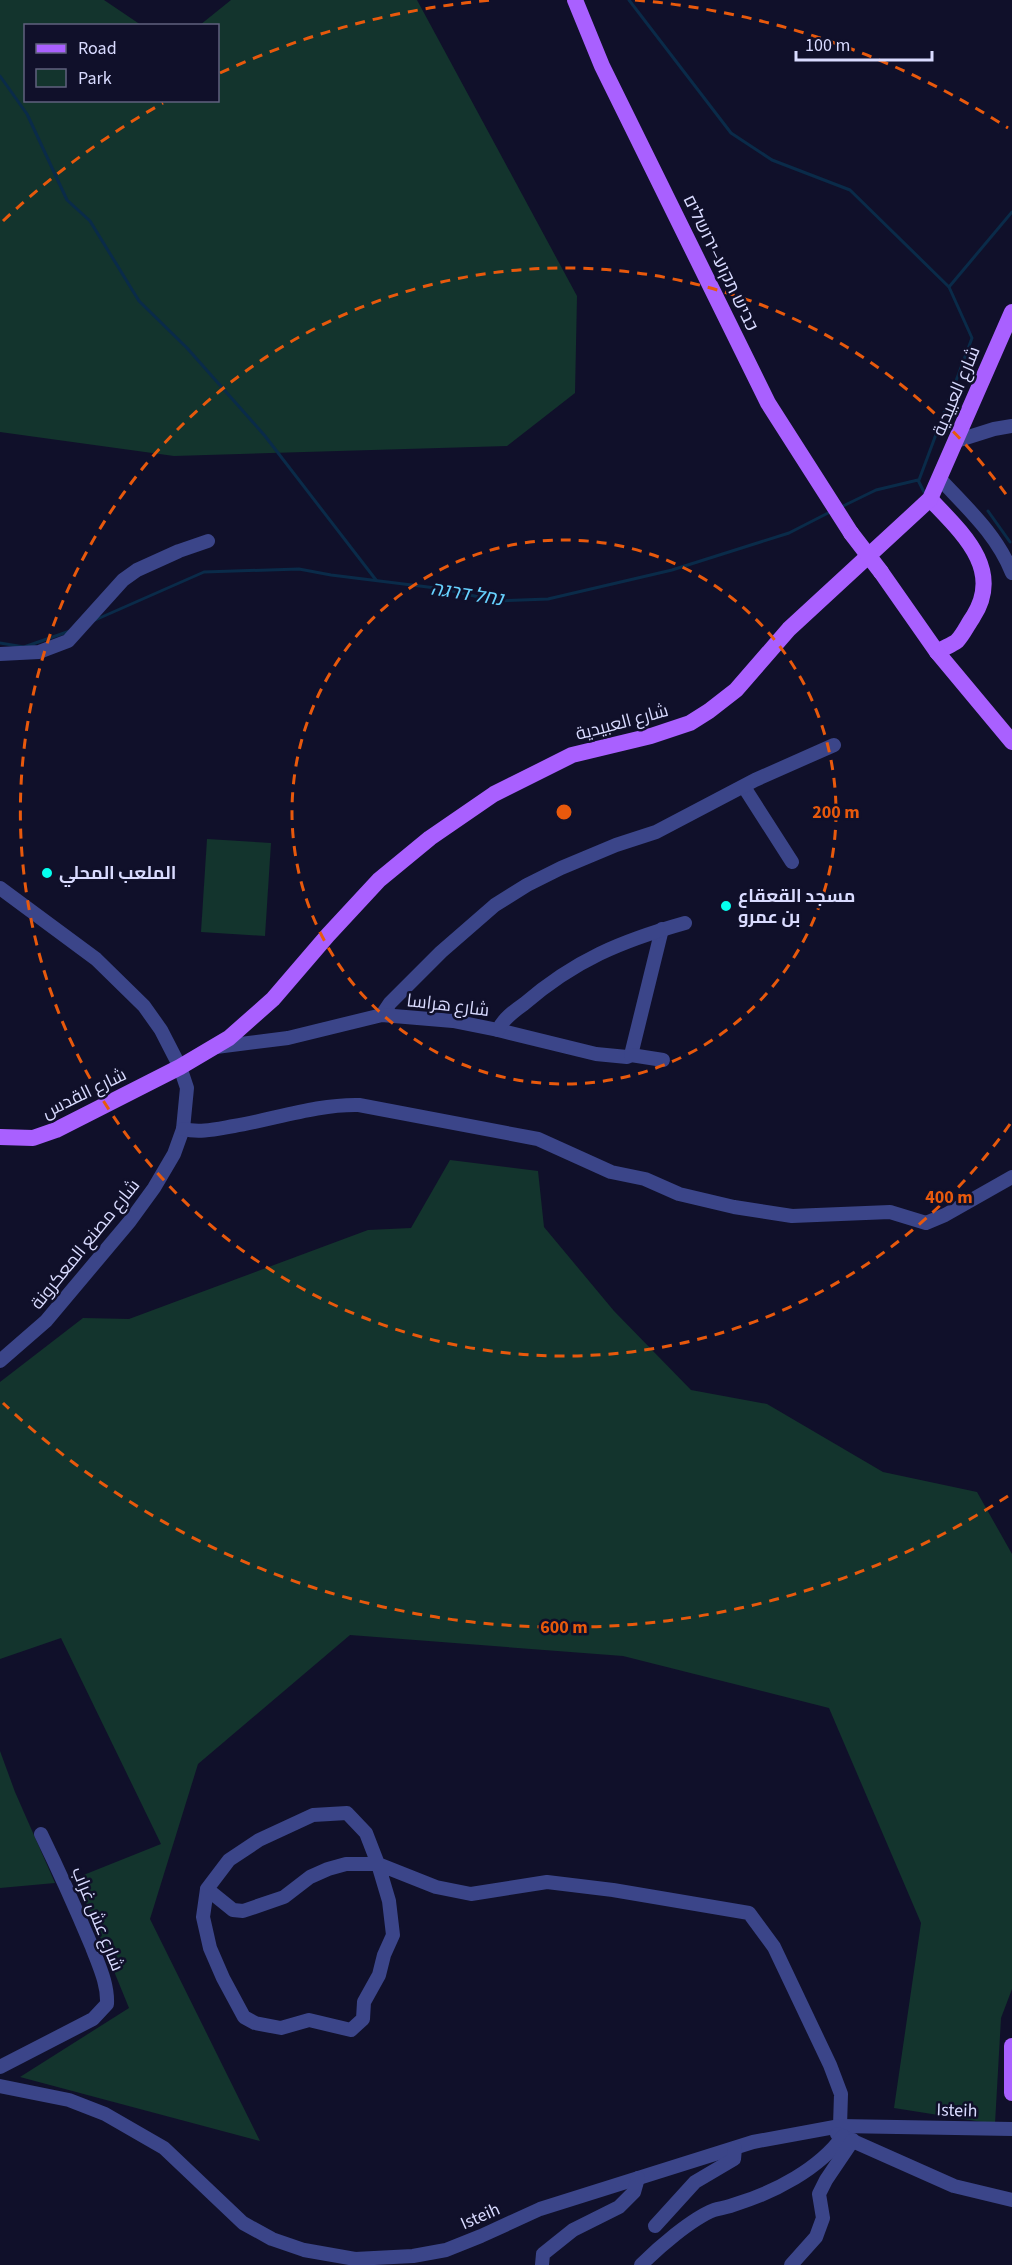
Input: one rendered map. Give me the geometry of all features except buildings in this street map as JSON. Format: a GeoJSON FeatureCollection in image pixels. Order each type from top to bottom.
{"type":"FeatureCollection","features":[{"type":"Feature","properties":{"kind":"main road","name":"כביש תקוע–ירושלים"},"geometry":{"type":"LineString","coordinates":[[575,0],[602,66],[768,403],[851,533],[937,652]]}},
{"type":"Feature","properties":{"kind":"main road","name":"شارع العبيدية"},"geometry":{"type":"LineString","coordinates":[[180,1067],[214,1048],[246,1024],[273,999],[379,880],[430,838],[494,794],[572,755],[651,736],[690,723],[736,690],[789,629],[930,499],[1012,312]]}},
{"type":"Feature","properties":{"kind":"main road"},"geometry":{"type":"LineString","coordinates":[[930,499],[968,541],[982,566],[984,582],[979,607],[957,640],[937,652],[1012,742]]}},
{"type":"Feature","properties":{"kind":"main road","name":"شارع القدس"},"geometry":{"type":"LineString","coordinates":[[0,1137],[33,1138],[56,1130],[180,1067]]}},
{"type":"Feature","properties":{"kind":"main road"},"geometry":{"type":"LineString","coordinates":[[1011,2049],[1012,2093]]}},
{"type":"Feature","properties":{"kind":"street"},"geometry":{"type":"LineString","coordinates":[[956,441],[1012,426]]}},
{"type":"Feature","properties":{"kind":"street"},"geometry":{"type":"LineString","coordinates":[[940,479],[1006,548],[1012,573]]}},
{"type":"Feature","properties":{"kind":"street"},"geometry":{"type":"LineString","coordinates":[[0,654],[39,652],[68,641],[123,580],[137,570],[208,541]]}},
{"type":"Feature","properties":{"kind":"street"},"geometry":{"type":"LineString","coordinates":[[382,1015],[413,978],[495,904],[526,885],[616,845],[656,832],[834,745]]}},
{"type":"Feature","properties":{"kind":"street"},"geometry":{"type":"LineString","coordinates":[[744,787],[792,862]]}},
{"type":"Feature","properties":{"kind":"street","name":"شارع مصنع المعكرونة"},"geometry":{"type":"LineString","coordinates":[[0,888],[96,959],[144,1006],[161,1030],[180,1067],[187,1088],[183,1129],[174,1154],[159,1180],[130,1221],[46,1321],[0,1360]]}},
{"type":"Feature","properties":{"kind":"street","name":"شارع هراسا"},"geometry":{"type":"LineString","coordinates":[[214,1048],[288,1038],[382,1015],[453,1021],[498,1030],[501,1023],[530,998],[573,968],[629,939],[685,923]]}},
{"type":"Feature","properties":{"kind":"street"},"geometry":{"type":"LineString","coordinates":[[631,1054],[662,930]]}},
{"type":"Feature","properties":{"kind":"street"},"geometry":{"type":"LineString","coordinates":[[498,1030],[596,1054],[622,1058],[631,1054],[663,1060]]}},
{"type":"Feature","properties":{"kind":"street"},"geometry":{"type":"LineString","coordinates":[[183,1129],[198,1132],[336,1105],[359,1105],[538,1139],[611,1172],[645,1179],[680,1194],[734,1207],[792,1216],[890,1212],[926,1223],[945,1215],[1012,1177]]}},
{"type":"Feature","properties":{"kind":"street"},"geometry":{"type":"LineString","coordinates":[[347,1813],[366,1833],[378,1864],[389,1900],[393,1935],[384,1955],[379,1975],[364,2002],[363,2019],[351,2030],[309,2020],[281,2028],[255,2023],[244,2017],[210,1948],[203,1917],[207,1889],[229,1860],[259,1840],[314,1815],[347,1813]]}},
{"type":"Feature","properties":{"kind":"street","name":"شارع عش غراب"},"geometry":{"type":"LineString","coordinates":[[0,2067],[93,2019],[107,2004],[108,1993],[102,1973],[76,1909],[41,1834]]}},
{"type":"Feature","properties":{"kind":"street"},"geometry":{"type":"LineString","coordinates":[[207,1889],[233,1910],[243,1911],[284,1897],[310,1876],[328,1869],[346,1864],[378,1864],[435,1887],[471,1894],[547,1882],[749,1912],[774,1947],[842,2094],[845,2134],[819,2194],[823,2218],[816,2237],[790,2265]]}},
{"type":"Feature","properties":{"kind":"street","name":"Isteih"},"geometry":{"type":"LineString","coordinates":[[0,2086],[69,2100],[105,2114],[164,2148],[243,2223],[272,2239],[304,2250],[355,2259],[413,2256],[447,2250],[540,2209],[753,2142],[820,2130],[845,2134],[1012,2129]]}},
{"type":"Feature","properties":{"kind":"street"},"geometry":{"type":"LineString","coordinates":[[845,2134],[954,2186],[1012,2199]]}},
{"type":"Feature","properties":{"kind":"street"},"geometry":{"type":"LineString","coordinates":[[641,2265],[655,2250],[713,2211],[772,2190],[800,2174],[831,2153],[845,2134]]}},
{"type":"Feature","properties":{"kind":"street"},"geometry":{"type":"LineString","coordinates":[[655,2226],[695,2182],[734,2159],[735,2148]]}},
{"type":"Feature","properties":{"kind":"street"},"geometry":{"type":"LineString","coordinates":[[542,2265],[543,2254],[559,2240],[573,2230],[619,2207],[634,2192],[638,2178]]}},
{"type":"Feature","properties":{"kind":"green space"},"geometry":{"type":"Polygon","coordinates":[[[0,0],[104,0],[140,24],[24,24],[24,102],[219,102],[219,24],[201,24],[231,0],[417,0],[577,296],[575,393],[507,446],[174,456],[0,432],[0,0]]]}},
{"type":"Feature","properties":{"kind":"green space"},"geometry":{"type":"Polygon","coordinates":[[[207,839],[271,843],[265,936],[201,932],[207,839]]]}},
{"type":"Feature","properties":{"kind":"green space"},"geometry":{"type":"Polygon","coordinates":[[[450,1160],[538,1171],[544,1227],[614,1311],[691,1390],[767,1404],[883,1472],[977,1492],[1012,1554],[1012,1989],[1001,2018],[995,2124],[894,2108],[921,1923],[829,1708],[623,1656],[350,1635],[198,1764],[150,1919],[260,2141],[20,2077],[129,2008],[76,1878],[161,1844],[61,1638],[0,1659],[0,1382],[83,1318],[129,1319],[368,1230],[411,1228],[450,1160]]]}},
{"type":"Feature","properties":{"kind":"green space"},"geometry":{"type":"Polygon","coordinates":[[[0,1751],[15,1792],[55,1883],[0,1888],[0,1751]]]}},
{"type":"Feature","properties":{"kind":"waterway"},"geometry":{"type":"LineString","coordinates":[[629,0],[731,133],[772,160],[850,190],[949,287],[972,338],[919,480]]}},
{"type":"Feature","properties":{"kind":"waterway"},"geometry":{"type":"LineString","coordinates":[[0,76],[27,114],[67,200],[90,221],[139,301],[187,348],[265,436],[376,580]]}},
{"type":"Feature","properties":{"kind":"waterway"},"geometry":{"type":"LineString","coordinates":[[949,287],[1012,212]]}},
{"type":"Feature","properties":{"kind":"waterway","name":"נחל דרגה"},"geometry":{"type":"LineString","coordinates":[[841,507],[876,490],[918,480],[924,492]]}},
{"type":"Feature","properties":{"kind":"waterway","name":"נחל דרגה"},"geometry":{"type":"LineString","coordinates":[[988,511],[1010,542]]}},
{"type":"Feature","properties":{"kind":"waterway","name":"נחל דרגה"},"geometry":{"type":"LineString","coordinates":[[95,620],[204,572],[299,569],[444,589],[496,601],[548,599],[672,570],[789,533],[830,512]]}},
{"type":"Feature","properties":{"kind":"waterway","name":"נחל דרגה"},"geometry":{"type":"LineString","coordinates":[[0,643],[24,647],[70,631]]}},
{"type":"Feature","properties":{"kind":"place","name":"الملعب المحلي"},"geometry":{"type":"Point","coordinates":[47,873]}},
{"type":"Feature","properties":{"kind":"place","name":"مسجد القعقاع بن عمرو"},"geometry":{"type":"Point","coordinates":[726,906]}}]}
